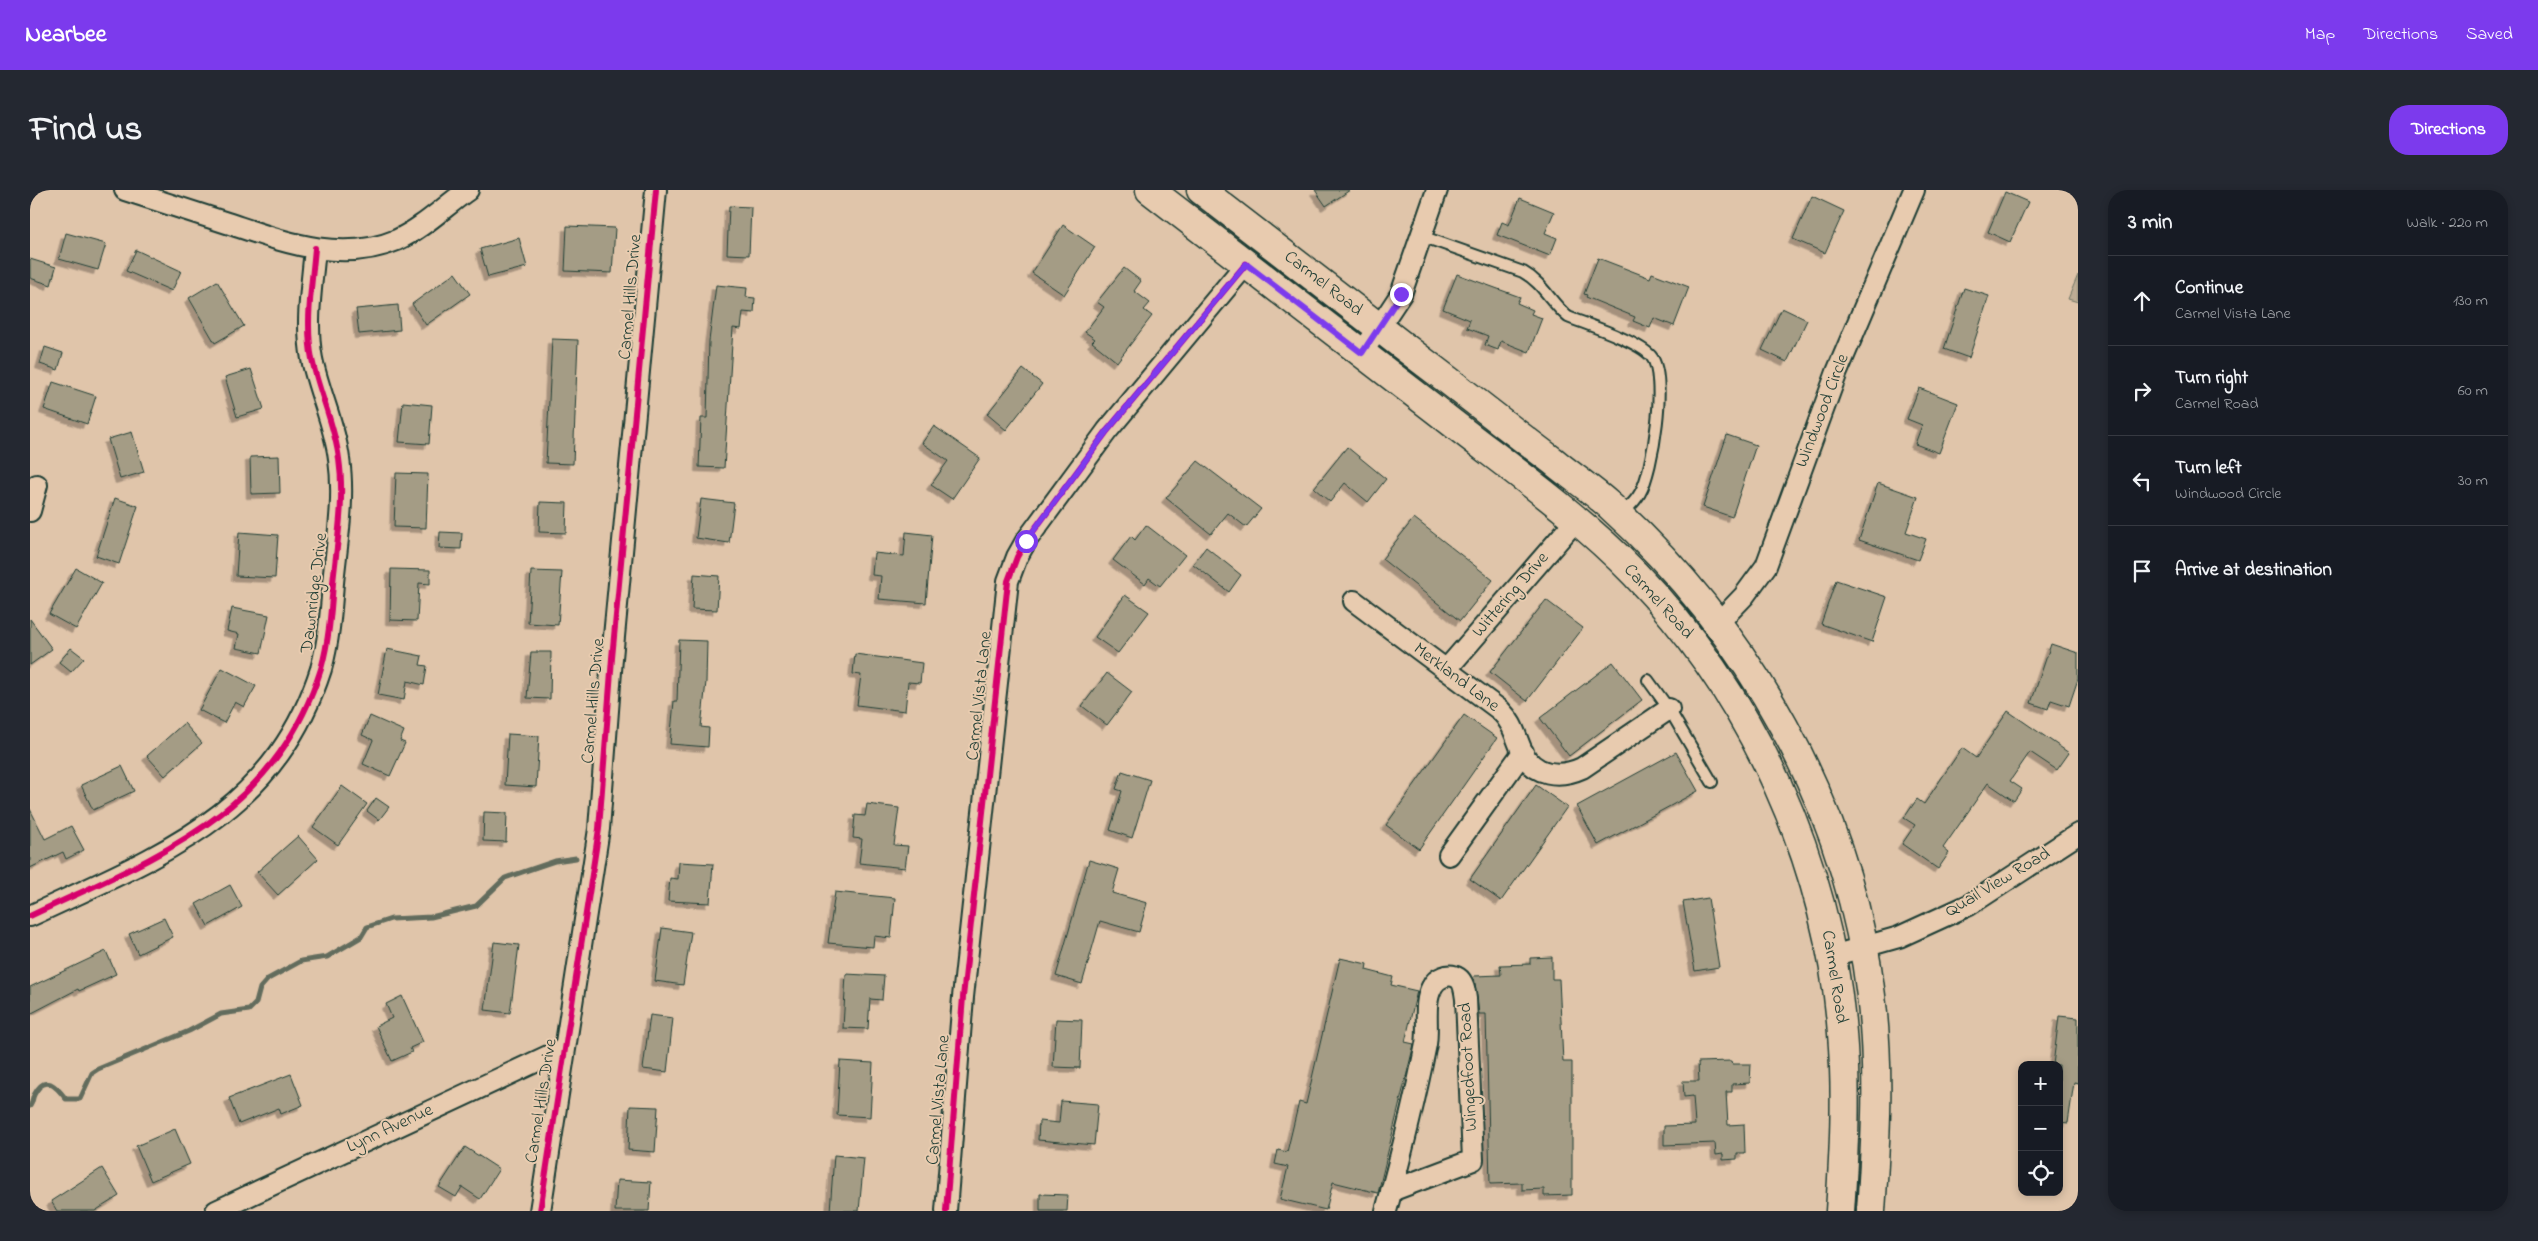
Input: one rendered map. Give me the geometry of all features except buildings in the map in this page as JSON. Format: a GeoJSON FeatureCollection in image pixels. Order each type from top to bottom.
{"type":"FeatureCollection","features":[{"type":"Feature","properties":{"kind":"main road","name":"Carmel Road"},"geometry":{"type":"LineString","coordinates":[[1150,190],[1576,520],[1634,574],[1694,642],[1753,736],[1774,774],[1809,864],[1823,913],[1840,1008],[1844,1068],[1845,1119],[1840,1211]]}},
{"type":"Feature","properties":{"kind":"main road","name":"Carmel Road"},"geometry":{"type":"LineString","coordinates":[[1201,190],[1620,516],[1686,584],[1718,623],[1765,693],[1806,769],[1839,852],[1863,949],[1871,994],[1877,1091],[1872,1211]]}},
{"type":"Feature","properties":{"kind":"street"},"geometry":{"type":"LineString","coordinates":[[125,190],[294,244],[340,251],[366,250],[397,240],[468,190]]}},
{"type":"Feature","properties":{"kind":"street","name":"Carmel Hills Drive"},"geometry":{"type":"LineString","coordinates":[[540,1211],[599,829],[612,658],[656,190]]}},
{"type":"Feature","properties":{"kind":"street"},"geometry":{"type":"LineString","coordinates":[[1362,353],[1401,294],[1437,190]]}},
{"type":"Feature","properties":{"kind":"street","name":"Windwood Circle"},"geometry":{"type":"LineString","coordinates":[[1718,623],[1744,596],[1766,566],[1837,372],[1914,190]]}},
{"type":"Feature","properties":{"kind":"street","name":"Dawnridge Drive"},"geometry":{"type":"LineString","coordinates":[[30,916],[168,850],[199,831],[229,809],[266,772],[308,705],[321,667],[329,630],[341,493],[339,459],[332,424],[312,360],[309,332],[315,248]]}},
{"type":"Feature","properties":{"kind":"street","name":"Carmel Vista Lane"},"geometry":{"type":"LineString","coordinates":[[946,1211],[963,997],[1008,581],[1017,557],[1026,541],[1095,447],[1186,333],[1246,264]]}},
{"type":"Feature","properties":{"kind":"street"},"geometry":{"type":"LineString","coordinates":[[30,511],[37,485]]}},
{"type":"Feature","properties":{"kind":"street","name":"Wittering Drive"},"geometry":{"type":"LineString","coordinates":[[1446,670],[1576,520]]}},
{"type":"Feature","properties":{"kind":"street","name":"Merkland Lane"},"geometry":{"type":"LineString","coordinates":[[1354,601],[1507,717],[1517,733],[1523,752],[1531,764],[1542,772],[1556,775],[1570,774],[1582,768],[1669,709]]}},
{"type":"Feature","properties":{"kind":"street"},"geometry":{"type":"LineString","coordinates":[[1449,855],[1523,752]]}},
{"type":"Feature","properties":{"kind":"street","name":"Quail View Road"},"geometry":{"type":"LineString","coordinates":[[1832,956],[1863,949],[1899,937],[1969,905],[2078,834]]}},
{"type":"Feature","properties":{"kind":"street","name":"Wingedfoot Road"},"geometry":{"type":"LineString","coordinates":[[1386,1211],[1391,1191],[1416,1094],[1427,1035],[1428,1008],[1432,986],[1441,977],[1450,976],[1458,978],[1463,985],[1466,999],[1473,1160],[1391,1191]]}},
{"type":"Feature","properties":{"kind":"street","name":"Lynn Avenue"},"geometry":{"type":"LineString","coordinates":[[216,1211],[565,1048]]}},
{"type":"Feature","properties":{"kind":"lane"},"geometry":{"type":"LineString","coordinates":[[1421,236],[1523,272],[1534,278],[1568,318],[1640,347],[1652,356],[1660,388],[1652,450],[1640,493],[1620,516]]}},
{"type":"Feature","properties":{"kind":"lane"},"geometry":{"type":"LineString","coordinates":[[1648,680],[1669,709],[1712,782]]}},
{"type":"Feature","properties":{"kind":"shaded area"},"geometry":{"type":"Polygon","coordinates":[[[2078,275],[2078,302],[2068,299],[2078,275]]]}},
{"type":"Feature","properties":{"kind":"waterway"},"geometry":{"type":"LineString","coordinates":[[30,1106],[38,1088],[46,1083],[54,1086],[66,1099],[80,1099],[92,1073],[98,1069],[189,1031],[221,1014],[249,1010],[256,1003],[260,988],[268,979],[301,961],[327,957],[361,937],[367,927],[391,919],[431,917],[476,906],[505,878],[555,861],[576,858]]}},
{"type":"Feature","properties":{"kind":"cycle path"},"geometry":{"type":"LineString","coordinates":[[540,1211],[599,829],[612,658],[656,190]]}},
{"type":"Feature","properties":{"kind":"cycle path"},"geometry":{"type":"LineString","coordinates":[[30,916],[122,873],[165,850],[205,825],[242,796],[274,761],[300,719],[321,669],[326,648],[341,505],[341,474],[337,446],[315,372],[310,345],[310,304],[315,248]]}},
{"type":"Feature","properties":{"kind":"cycle path"},"geometry":{"type":"LineString","coordinates":[[946,1211],[963,997],[1008,581],[1017,557],[1026,541],[1107,431],[1246,264]]}},
{"type":"Feature","properties":{"kind":"route"},"geometry":{"type":"LineString","coordinates":[[1026,541],[1107,431],[1186,333],[1246,264],[1362,353],[1401,294]]}}]}
